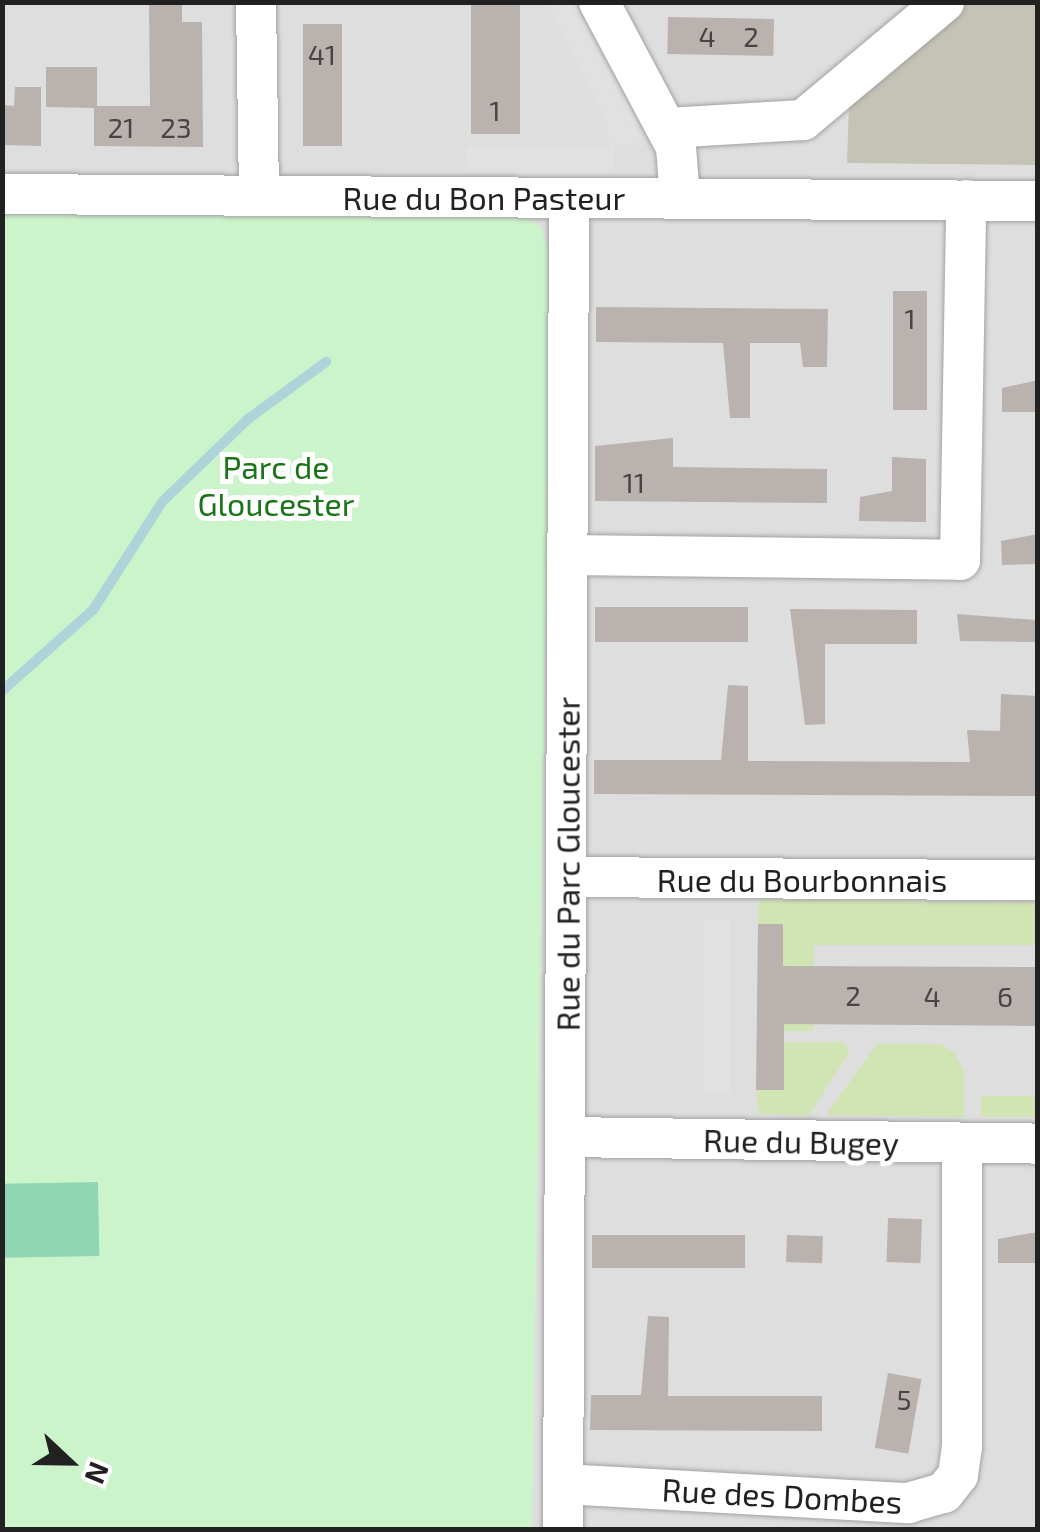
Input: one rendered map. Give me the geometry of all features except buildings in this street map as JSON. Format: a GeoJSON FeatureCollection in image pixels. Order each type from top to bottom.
{"type":"FeatureCollection","features":[{"type":"Feature","properties":{"kind":"street"},"geometry":{"type":"LineString","coordinates":[[256,2],[259,196]]}},
{"type":"Feature","properties":{"kind":"street"},"geometry":{"type":"LineString","coordinates":[[600,2],[676,148],[680,199]]}},
{"type":"Feature","properties":{"kind":"street"},"geometry":{"type":"LineString","coordinates":[[667,128],[803,120],[944,2]]}},
{"type":"Feature","properties":{"kind":"street","name":"Rue du Bon Pasteur"},"geometry":{"type":"LineString","coordinates":[[2,194],[1038,201]]}},
{"type":"Feature","properties":{"kind":"street","name":"Rue du Parc Gloucester"},"geometry":{"type":"LineString","coordinates":[[563,1530],[569,198]]}},
{"type":"Feature","properties":{"kind":"street"},"geometry":{"type":"LineString","coordinates":[[567,556],[960,560],[966,200]]}},
{"type":"Feature","properties":{"kind":"street","name":"Rue du Bourbonnais"},"geometry":{"type":"LineString","coordinates":[[567,878],[1038,880]]}},
{"type":"Feature","properties":{"kind":"street","name":"Rue du Bugey"},"geometry":{"type":"LineString","coordinates":[[565,1137],[1038,1144]]}},
{"type":"Feature","properties":{"kind":"street","name":"Rue des Dombes"},"geometry":{"type":"LineString","coordinates":[[564,1484],[908,1503],[944,1494],[958,1474],[962,1447],[962,1144]]}},
{"type":"Feature","properties":{"kind":"shaded area"},"geometry":{"type":"Polygon","coordinates":[[[3,3],[1037,3],[1037,1529],[3,1529],[3,3]]]}},
{"type":"Feature","properties":{"kind":"shaded area"},"geometry":{"type":"Polygon","coordinates":[[[547,3],[575,3],[638,121],[640,144],[615,145],[614,172],[467,172],[466,146],[609,147],[607,121],[547,3]]]}},
{"type":"Feature","properties":{"kind":"shaded area"},"geometry":{"type":"Polygon","coordinates":[[[960,3],[1037,3],[1037,165],[847,163],[849,105],[960,3]]]}},
{"type":"Feature","properties":{"kind":"shaded area"},"geometry":{"type":"Polygon","coordinates":[[[703,920],[730,920],[730,1094],[703,1094],[703,920]]]}},
{"type":"Feature","properties":{"kind":"green space","name":"Parc de Gloucester"},"geometry":{"type":"Polygon","coordinates":[[[3,211],[517,214],[541,226],[551,257],[532,1529],[3,1530],[3,211]]]}},
{"type":"Feature","properties":{"kind":"green space"},"geometry":{"type":"Polygon","coordinates":[[[759,899],[1037,903],[1037,945],[814,945],[813,1031],[782,1031],[783,925],[758,924],[759,899]]]}},
{"type":"Feature","properties":{"kind":"green space"},"geometry":{"type":"Polygon","coordinates":[[[784,1042],[842,1042],[850,1051],[809,1115],[758,1114],[756,1090],[784,1042]]]}},
{"type":"Feature","properties":{"kind":"green space"},"geometry":{"type":"Polygon","coordinates":[[[877,1044],[940,1044],[954,1052],[964,1072],[964,1117],[826,1115],[877,1044]]]}},
{"type":"Feature","properties":{"kind":"green space"},"geometry":{"type":"Polygon","coordinates":[[[981,1096],[1037,1096],[1037,1117],[981,1117],[981,1096]]]}},
{"type":"Feature","properties":{"kind":"green space"},"geometry":{"type":"Polygon","coordinates":[[[98,1182],[99,1256],[4,1258],[3,1184],[98,1182]]]}},
{"type":"Feature","properties":{"kind":"waterway"},"geometry":{"type":"LineString","coordinates":[[2,691],[93,610],[162,502],[248,419],[326,362]]}}]}
